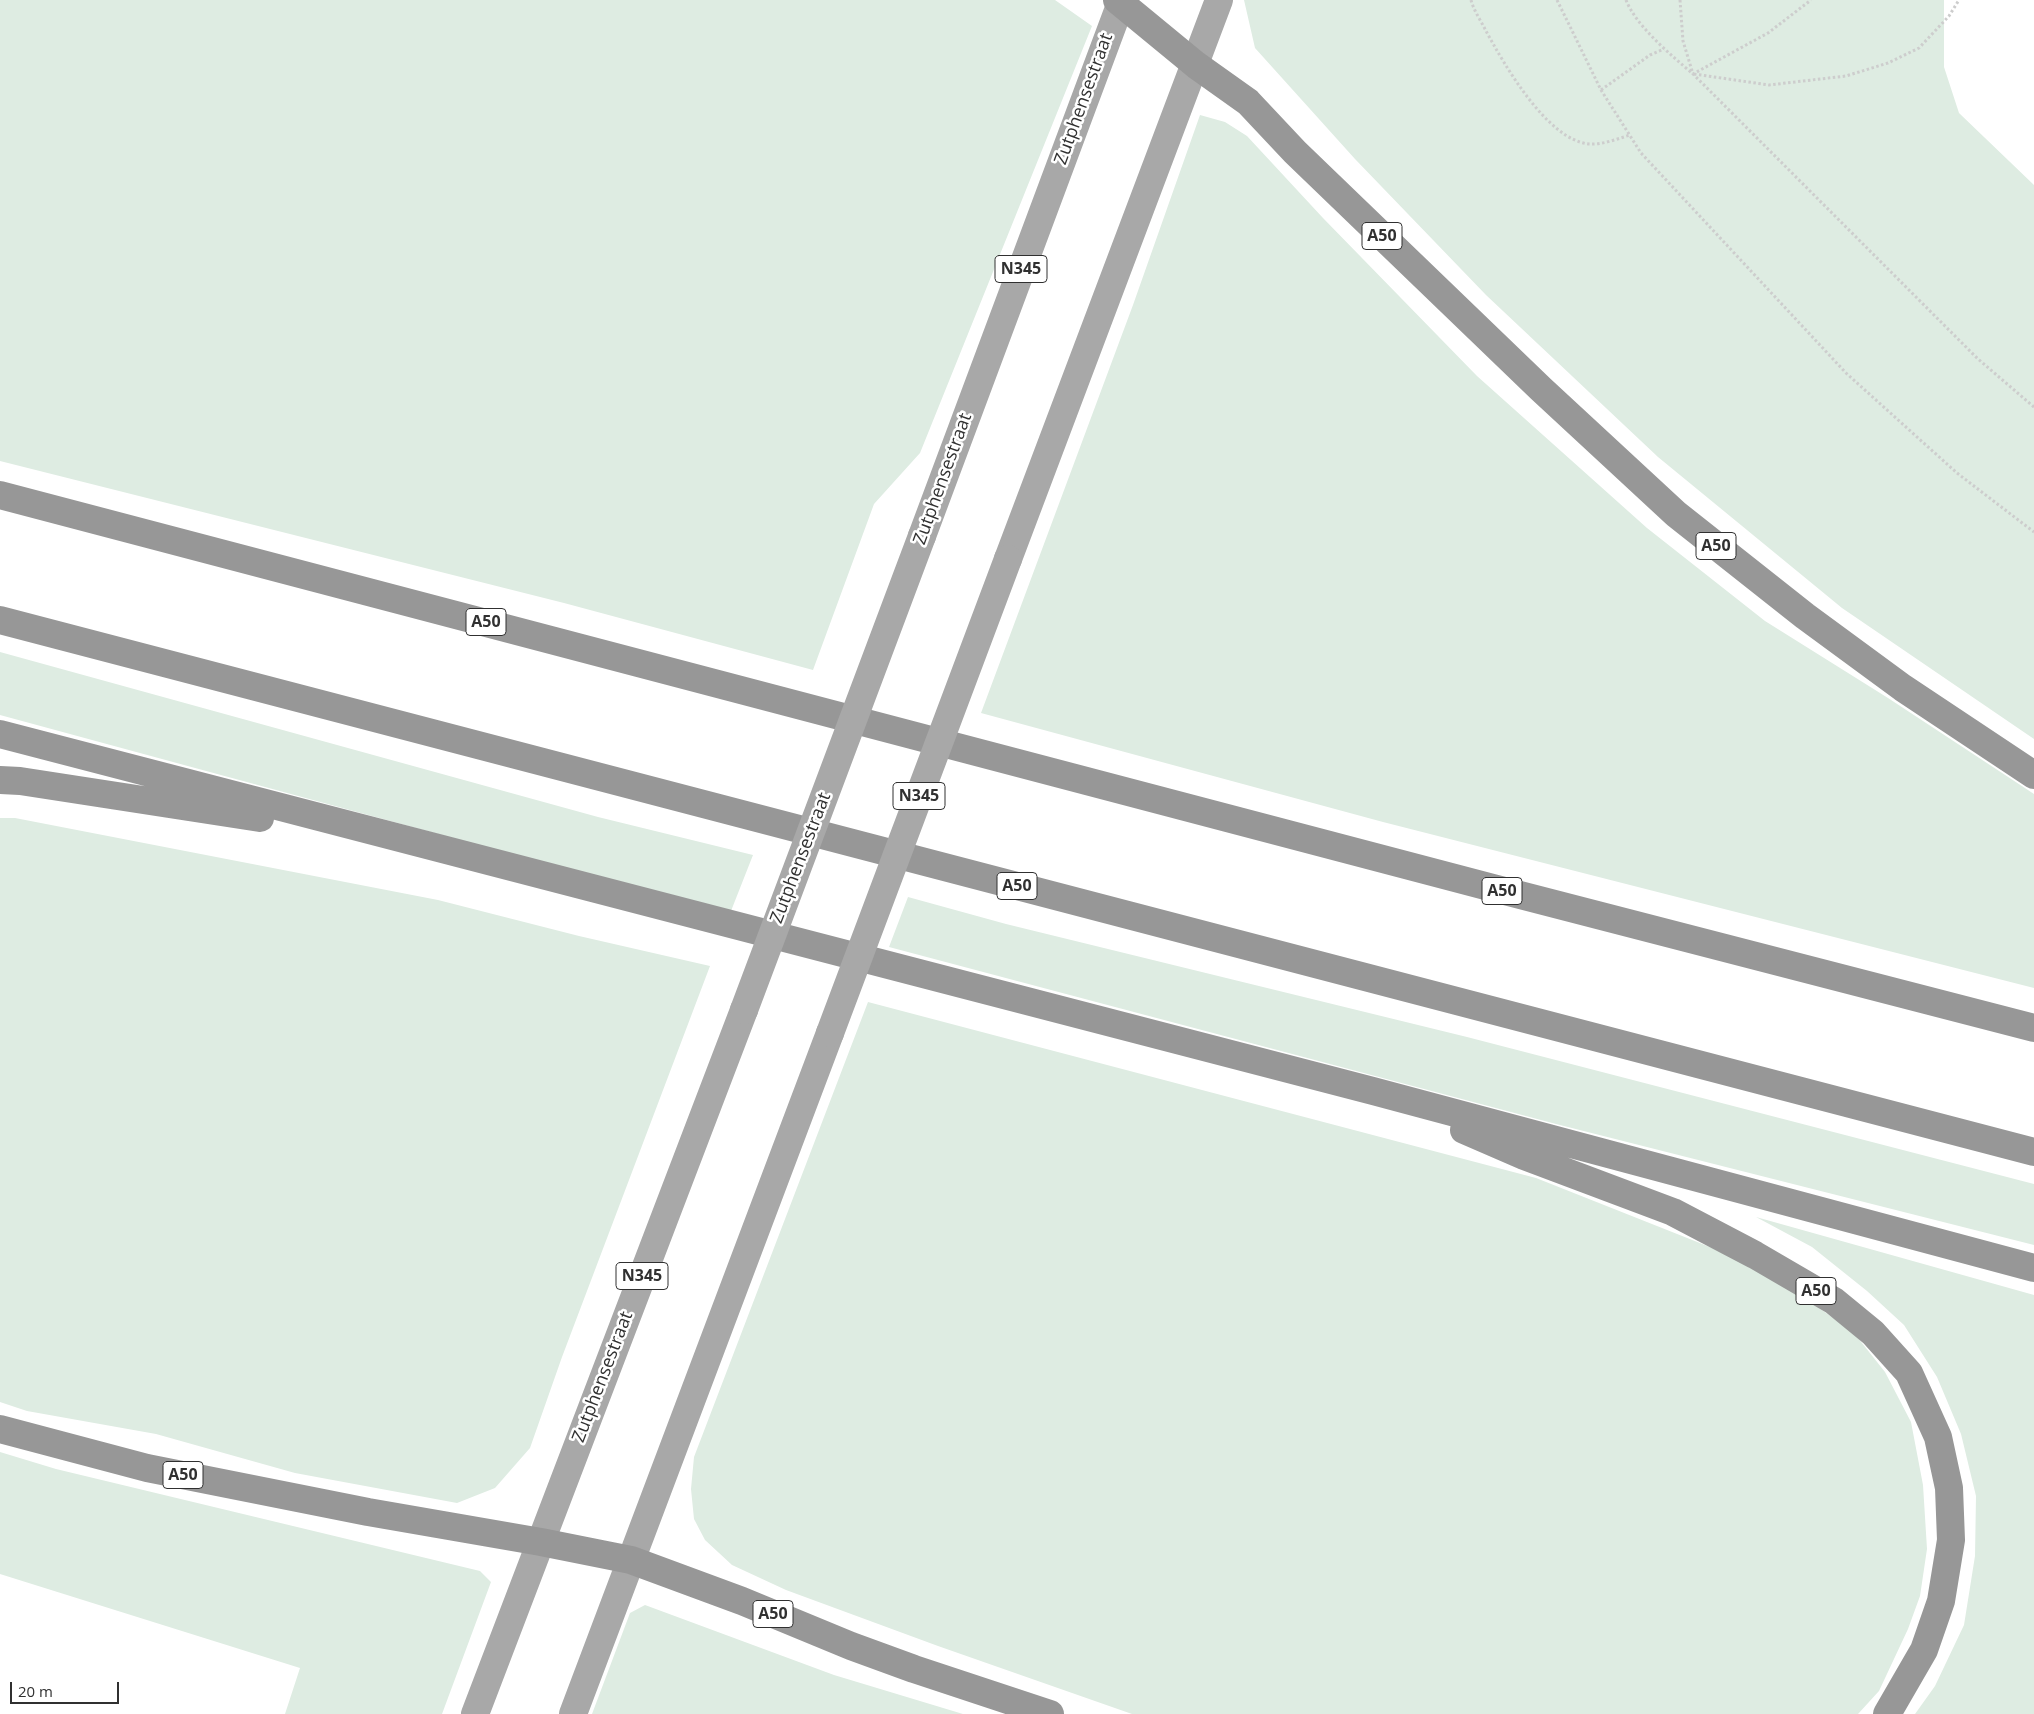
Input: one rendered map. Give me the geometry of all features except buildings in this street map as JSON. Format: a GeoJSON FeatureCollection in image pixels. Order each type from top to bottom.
{"type":"FeatureCollection","features":[{"type":"Feature","properties":{"kind":"highway","name":"A50"},"geometry":{"type":"LineString","coordinates":[[1120,1],[1196,64],[1248,102],[1295,152],[1527,375],[1676,514],[1805,616],[1896,682],[2034,775]]}},
{"type":"Feature","properties":{"kind":"highway","name":"A50"},"geometry":{"type":"LineString","coordinates":[[0,495],[1493,888],[2034,1028]]}},
{"type":"Feature","properties":{"kind":"highway","name":"A50"},"geometry":{"type":"LineString","coordinates":[[0,620],[2034,1152]]}},
{"type":"Feature","properties":{"kind":"highway","name":"A50"},"geometry":{"type":"LineString","coordinates":[[0,734],[1373,1091],[2034,1268]]}},
{"type":"Feature","properties":{"kind":"highway","name":"A50"},"geometry":{"type":"LineString","coordinates":[[0,780],[20,781],[407,840]]}},
{"type":"Feature","properties":{"kind":"highway","name":"A50"},"geometry":{"type":"LineString","coordinates":[[1373,1091],[1524,1156],[1673,1212],[1755,1255],[1834,1301],[1873,1333],[1909,1373],[1938,1437],[1949,1488],[1951,1540],[1941,1601],[1924,1650],[1887,1714]]}},
{"type":"Feature","properties":{"kind":"highway","name":"A50"},"geometry":{"type":"LineString","coordinates":[[0,1429],[147,1468],[368,1512],[541,1542]]}},
{"type":"Feature","properties":{"kind":"highway"},"geometry":{"type":"LineString","coordinates":[[541,1542],[631,1560]]}},
{"type":"Feature","properties":{"kind":"highway","name":"A50"},"geometry":{"type":"LineString","coordinates":[[631,1560],[742,1601],[878,1656],[1050,1714]]}},
{"type":"Feature","properties":{"kind":"main road","name":"N345"},"geometry":{"type":"LineString","coordinates":[[573,1714],[1219,0]]}},
{"type":"Feature","properties":{"kind":"main road","name":"Zutphensestraat"},"geometry":{"type":"LineString","coordinates":[[475,1714],[744,1010],[1120,1]]}},
{"type":"Feature","properties":{"kind":"path"},"geometry":{"type":"LineString","coordinates":[[1471,0],[1503,61],[1530,102],[1556,127],[1571,137],[1588,144],[1630,135]]}},
{"type":"Feature","properties":{"kind":"path"},"geometry":{"type":"LineString","coordinates":[[1557,0],[1601,90],[1647,160],[1846,373],[1957,473],[2034,532]]}},
{"type":"Feature","properties":{"kind":"path"},"geometry":{"type":"LineString","coordinates":[[1626,0],[1630,9],[1664,49],[1693,74],[1978,359],[2034,407]]}},
{"type":"Feature","properties":{"kind":"path"},"geometry":{"type":"LineString","coordinates":[[1680,0],[1683,41],[1693,74]]}},
{"type":"Feature","properties":{"kind":"path"},"geometry":{"type":"LineString","coordinates":[[1693,74],[1768,33],[1811,0]]}},
{"type":"Feature","properties":{"kind":"path"},"geometry":{"type":"LineString","coordinates":[[1693,74],[1769,85],[1846,76],[1888,63],[1919,48],[1949,16],[1959,0]]}},
{"type":"Feature","properties":{"kind":"path"},"geometry":{"type":"LineString","coordinates":[[1601,90],[1650,55],[1664,49]]}},
{"type":"Feature","properties":{"kind":"shaded area"},"geometry":{"type":"Polygon","coordinates":[[[0,0],[1055,0],[1092,26],[920,453],[874,504],[813,670],[564,603],[0,461],[0,0]]]}},
{"type":"Feature","properties":{"kind":"shaded area"},"geometry":{"type":"Polygon","coordinates":[[[1244,0],[1944,0],[1944,67],[1959,113],[2034,185],[2034,739],[1842,608],[1658,457],[1486,295],[1355,159],[1255,48],[1244,0]]]}},
{"type":"Feature","properties":{"kind":"shaded area"},"geometry":{"type":"Polygon","coordinates":[[[1200,115],[1225,122],[1247,136],[1323,218],[1477,376],[1647,528],[1765,621],[1888,698],[2034,794],[2034,988],[1383,822],[981,713],[1133,305],[1200,115]]]}},
{"type":"Feature","properties":{"kind":"shaded area"},"geometry":{"type":"Polygon","coordinates":[[[0,652],[598,817],[753,855],[731,911],[648,891],[0,715],[0,652]]]}},
{"type":"Feature","properties":{"kind":"shaded area"},"geometry":{"type":"Polygon","coordinates":[[[0,818],[15,818],[438,900],[579,936],[710,966],[562,1357],[530,1448],[495,1488],[457,1503],[295,1473],[156,1434],[27,1411],[0,1402],[0,818]]]}},
{"type":"Feature","properties":{"kind":"shaded area"},"geometry":{"type":"Polygon","coordinates":[[[908,897],[1006,924],[1467,1037],[2034,1184],[2034,1245],[1556,1124],[889,947],[908,897]]]}},
{"type":"Feature","properties":{"kind":"shaded area"},"geometry":{"type":"Polygon","coordinates":[[[868,1002],[1536,1178],[1720,1251],[1790,1287],[1854,1333],[1885,1372],[1911,1422],[1923,1485],[1927,1549],[1920,1596],[1908,1629],[1879,1691],[1858,1714],[1132,1714],[786,1590],[732,1565],[705,1540],[694,1519],[691,1489],[694,1457],[868,1002]]]}},
{"type":"Feature","properties":{"kind":"shaded area"},"geometry":{"type":"Polygon","coordinates":[[[1756,1217],[2034,1295],[2034,1714],[1915,1714],[1935,1686],[1964,1625],[1975,1556],[1976,1496],[1961,1434],[1937,1377],[1904,1325],[1867,1291],[1812,1247],[1756,1217]]]}},
{"type":"Feature","properties":{"kind":"shaded area"},"geometry":{"type":"Polygon","coordinates":[[[0,1452],[56,1469],[480,1571],[491,1582],[442,1714],[285,1714],[300,1668],[0,1574],[0,1452]]]}},
{"type":"Feature","properties":{"kind":"shaded area"},"geometry":{"type":"Polygon","coordinates":[[[645,1605],[834,1675],[963,1714],[592,1714],[630,1613],[645,1605]]]}}]}
